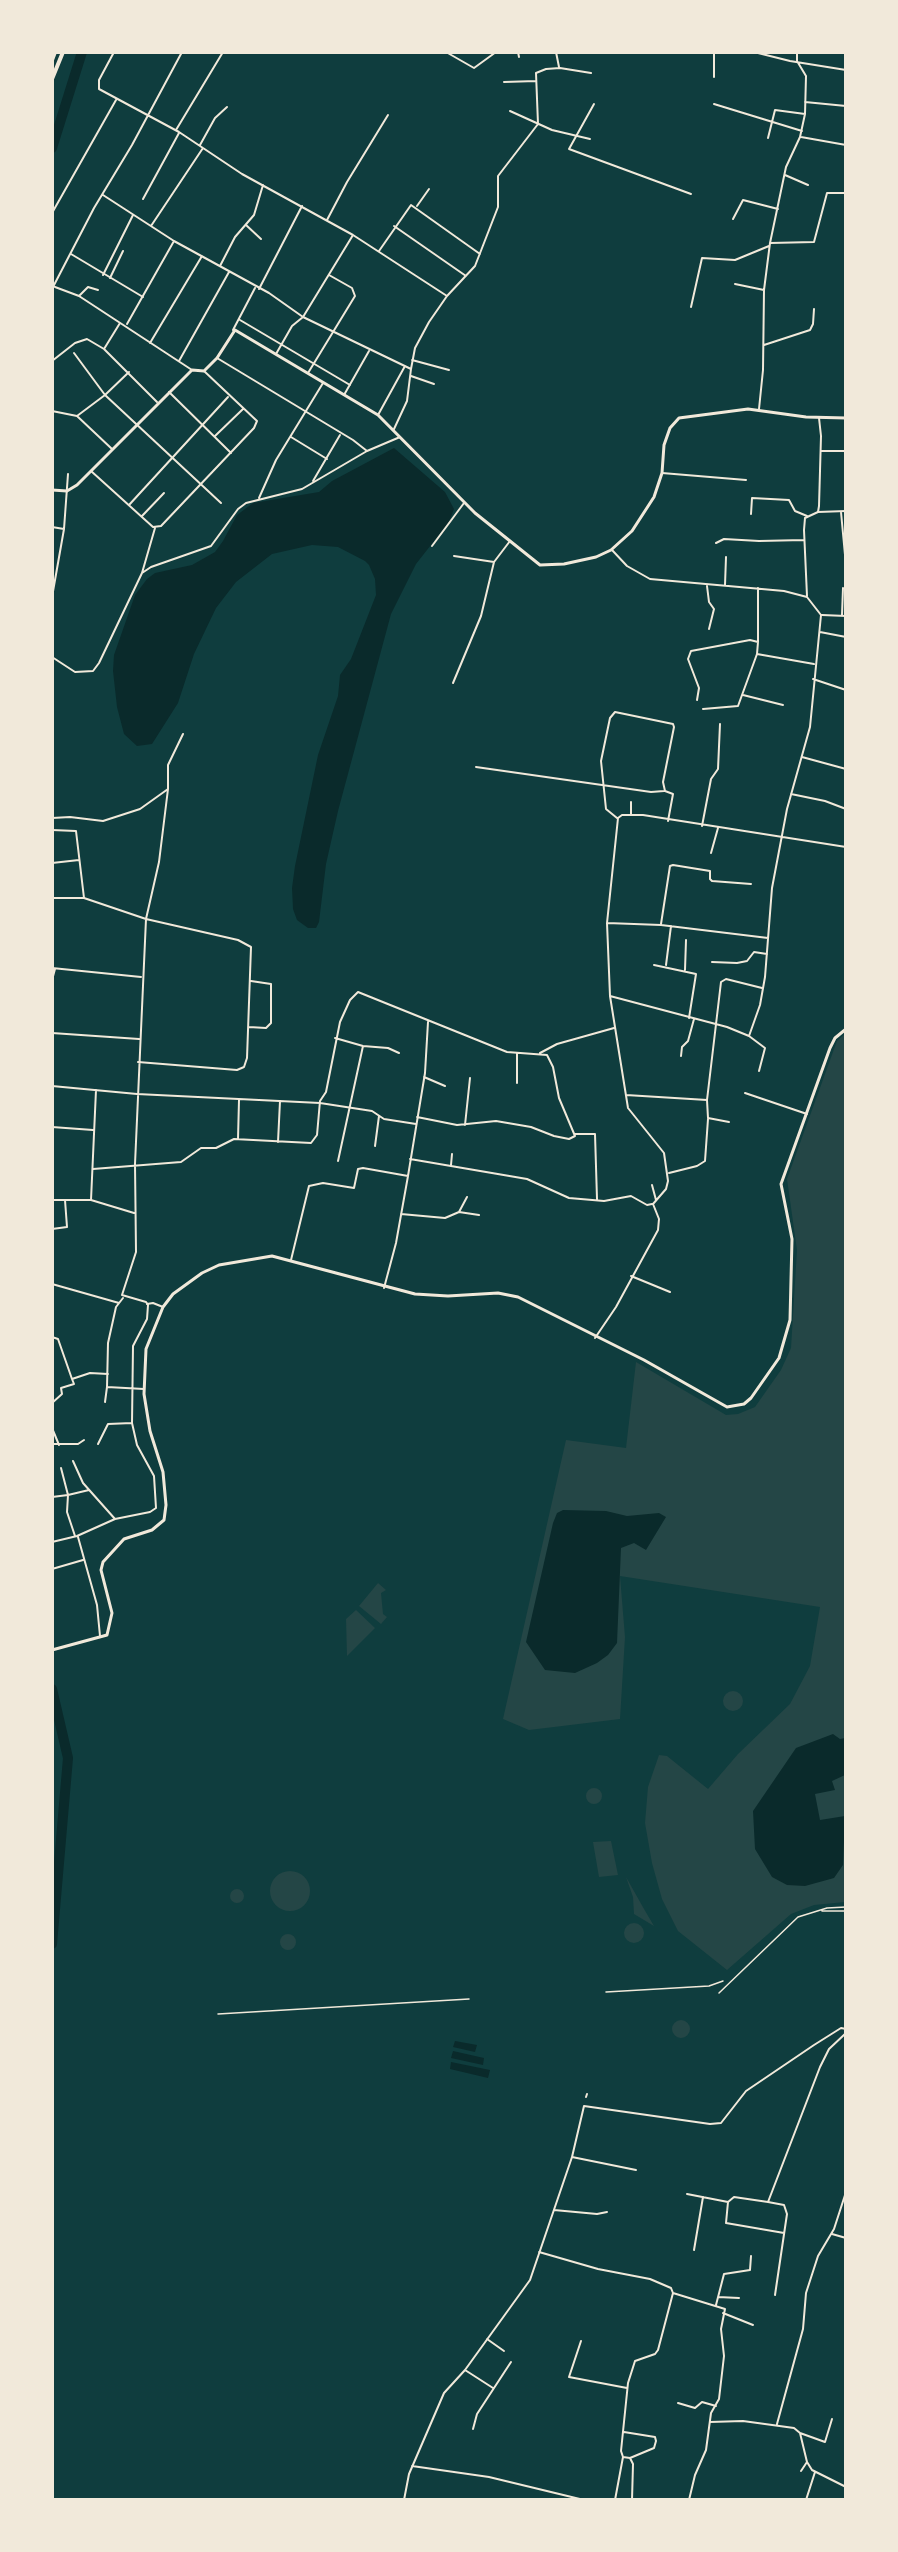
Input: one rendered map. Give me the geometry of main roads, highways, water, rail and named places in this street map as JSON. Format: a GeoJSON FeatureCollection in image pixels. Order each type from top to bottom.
{"type":"FeatureCollection","features":[{"type":"Feature","properties":{"kind":"highway"},"geometry":{"type":"LineString","coordinates":[[52,60],[55,52]]}},
{"type":"Feature","properties":{"kind":"highway"},"geometry":{"type":"LineString","coordinates":[[52,80],[63,52]]}},
{"type":"Feature","properties":{"kind":"waterway"},"geometry":{"type":"LineString","coordinates":[[52,148],[82,52]]}},
{"type":"Feature","properties":{"kind":"waterway"},"geometry":{"type":"LineString","coordinates":[[52,1689],[68,1758],[52,1944]]}}]}
